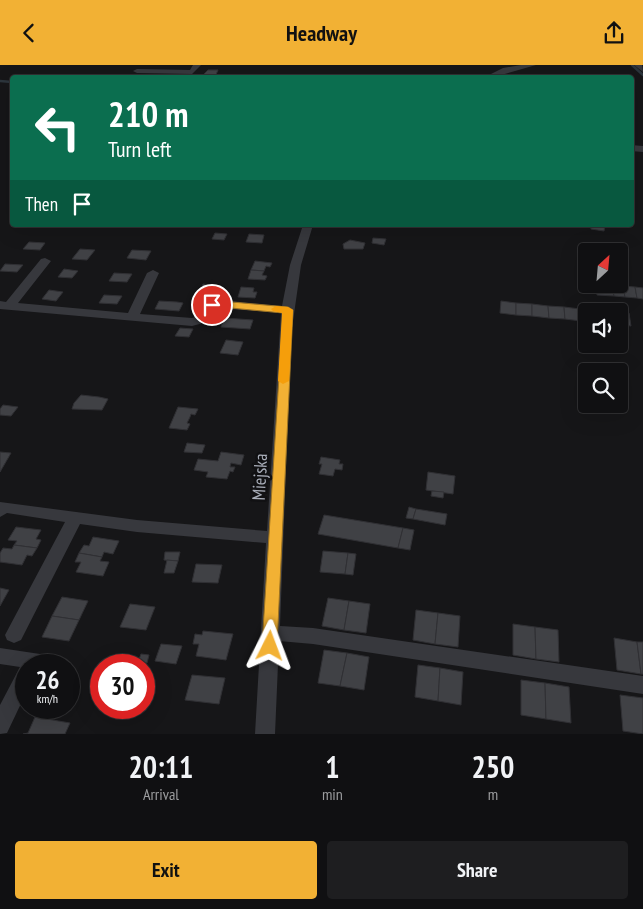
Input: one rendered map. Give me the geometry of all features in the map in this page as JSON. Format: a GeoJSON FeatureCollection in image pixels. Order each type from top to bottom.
{"type":"FeatureCollection","features":[{"type":"Feature","properties":{"kind":"street"},"geometry":{"type":"LineString","coordinates":[[137,71],[192,72],[197,65]]}},
{"type":"Feature","properties":{"kind":"street"},"geometry":{"type":"LineString","coordinates":[[494,75],[506,70],[532,65]]}},
{"type":"Feature","properties":{"kind":"street"},"geometry":{"type":"LineString","coordinates":[[638,65],[643,70]]}},
{"type":"Feature","properties":{"kind":"street","name":"Miejska"},"geometry":{"type":"LineString","coordinates":[[265,734],[288,310],[299,248],[307,227]]}},
{"type":"Feature","properties":{"kind":"street"},"geometry":{"type":"LineString","coordinates":[[4,305],[45,261]]}},
{"type":"Feature","properties":{"kind":"street"},"geometry":{"type":"LineString","coordinates":[[132,317],[153,273]]}},
{"type":"Feature","properties":{"kind":"street"},"geometry":{"type":"LineString","coordinates":[[4,305],[199,321],[203,319],[212,305],[220,304],[288,310]]}},
{"type":"Feature","properties":{"kind":"street"},"geometry":{"type":"LineString","coordinates":[[0,511],[2,507],[75,519],[275,538]]}},
{"type":"Feature","properties":{"kind":"street"},"geometry":{"type":"LineString","coordinates":[[14,635],[75,519]]}},
{"type":"Feature","properties":{"kind":"street"},"geometry":{"type":"LineString","coordinates":[[270,633],[314,636],[643,685]]}},
{"type":"Feature","properties":{"kind":"street"},"geometry":{"type":"LineString","coordinates":[[0,656],[15,658]]}},
{"type":"Feature","properties":{"kind":"street"},"geometry":{"type":"LineString","coordinates":[[0,726],[15,695]]}},
{"type":"Feature","properties":{"kind":"building"},"geometry":{"type":"Polygon","coordinates":[[[208,70],[218,70],[216,75],[203,75],[208,70]]]}},
{"type":"Feature","properties":{"kind":"building"},"geometry":{"type":"Polygon","coordinates":[[[591,227],[605,227],[604,231],[591,229],[591,227]]]}},
{"type":"Feature","properties":{"kind":"building"},"geometry":{"type":"Polygon","coordinates":[[[215,233],[227,234],[224,240],[212,239],[215,233]]]}},
{"type":"Feature","properties":{"kind":"building"},"geometry":{"type":"Polygon","coordinates":[[[249,234],[264,235],[262,243],[246,242],[249,234]]]}},
{"type":"Feature","properties":{"kind":"building"},"geometry":{"type":"Polygon","coordinates":[[[373,238],[386,239],[384,245],[372,243],[373,238]]]}},
{"type":"Feature","properties":{"kind":"building"},"geometry":{"type":"Polygon","coordinates":[[[350,240],[365,243],[363,249],[344,249],[343,244],[350,240]]]}},
{"type":"Feature","properties":{"kind":"building"},"geometry":{"type":"Polygon","coordinates":[[[29,242],[45,243],[40,250],[23,249],[29,242]]]}},
{"type":"Feature","properties":{"kind":"building"},"geometry":{"type":"Polygon","coordinates":[[[80,249],[95,250],[87,260],[72,259],[80,249]]]}},
{"type":"Feature","properties":{"kind":"building"},"geometry":{"type":"Polygon","coordinates":[[[132,250],[151,251],[146,260],[127,258],[132,250]]]}},
{"type":"Feature","properties":{"kind":"building"},"geometry":{"type":"Polygon","coordinates":[[[255,261],[272,263],[270,267],[266,266],[264,271],[251,270],[255,261]]]}},
{"type":"Feature","properties":{"kind":"building"},"geometry":{"type":"Polygon","coordinates":[[[5,264],[23,265],[17,272],[0,271],[5,264]]]}},
{"type":"Feature","properties":{"kind":"building"},"geometry":{"type":"Polygon","coordinates":[[[64,269],[78,271],[72,278],[58,277],[64,269]]]}},
{"type":"Feature","properties":{"kind":"building"},"geometry":{"type":"Polygon","coordinates":[[[251,270],[264,271],[262,275],[267,276],[265,280],[248,279],[251,270]]]}},
{"type":"Feature","properties":{"kind":"building"},"geometry":{"type":"Polygon","coordinates":[[[114,273],[132,274],[127,282],[109,281],[114,273]]]}},
{"type":"Feature","properties":{"kind":"building"},"geometry":{"type":"Polygon","coordinates":[[[203,284],[210,285],[206,295],[199,295],[203,284]]]}},
{"type":"Feature","properties":{"kind":"building"},"geometry":{"type":"Polygon","coordinates":[[[628,286],[635,287],[637,298],[625,297],[624,293],[628,293],[628,286]]]}},
{"type":"Feature","properties":{"kind":"building"},"geometry":{"type":"Polygon","coordinates":[[[241,287],[254,288],[253,292],[257,292],[255,298],[238,297],[241,287]]]}},
{"type":"Feature","properties":{"kind":"building"},"geometry":{"type":"Polygon","coordinates":[[[635,287],[643,288],[643,299],[637,298],[635,287]]]}},
{"type":"Feature","properties":{"kind":"building"},"geometry":{"type":"Polygon","coordinates":[[[49,290],[63,292],[56,301],[42,299],[49,290]]]}},
{"type":"Feature","properties":{"kind":"building"},"geometry":{"type":"Polygon","coordinates":[[[597,293],[613,293],[614,296],[597,295],[597,293]]]}},
{"type":"Feature","properties":{"kind":"building"},"geometry":{"type":"Polygon","coordinates":[[[613,293],[624,293],[625,297],[614,296],[613,293]]]}},
{"type":"Feature","properties":{"kind":"building"},"geometry":{"type":"Polygon","coordinates":[[[104,295],[122,296],[117,304],[99,303],[104,295]]]}},
{"type":"Feature","properties":{"kind":"building"},"geometry":{"type":"Polygon","coordinates":[[[159,301],[183,303],[179,311],[155,309],[159,301]]]}},
{"type":"Feature","properties":{"kind":"building"},"geometry":{"type":"Polygon","coordinates":[[[501,301],[516,303],[516,315],[500,313],[501,301]]]}},
{"type":"Feature","properties":{"kind":"building"},"geometry":{"type":"Polygon","coordinates":[[[516,303],[532,304],[532,316],[516,315],[516,303]]]}},
{"type":"Feature","properties":{"kind":"building"},"geometry":{"type":"Polygon","coordinates":[[[532,304],[548,306],[549,318],[532,316],[532,304]]]}},
{"type":"Feature","properties":{"kind":"building"},"geometry":{"type":"Polygon","coordinates":[[[548,306],[564,307],[565,319],[549,318],[548,306]]]}},
{"type":"Feature","properties":{"kind":"building"},"geometry":{"type":"Polygon","coordinates":[[[564,307],[578,309],[578,321],[565,319],[564,307]]]}},
{"type":"Feature","properties":{"kind":"building"},"geometry":{"type":"Polygon","coordinates":[[[628,313],[629,313],[631,326],[628,326],[628,313]]]}},
{"type":"Feature","properties":{"kind":"building"},"geometry":{"type":"Polygon","coordinates":[[[224,318],[253,320],[250,329],[221,327],[224,318]]]}},
{"type":"Feature","properties":{"kind":"building"},"geometry":{"type":"Polygon","coordinates":[[[180,328],[193,329],[189,337],[175,336],[180,328]]]}},
{"type":"Feature","properties":{"kind":"building"},"geometry":{"type":"Polygon","coordinates":[[[226,340],[243,342],[238,355],[220,353],[226,340]]]}},
{"type":"Feature","properties":{"kind":"building"},"geometry":{"type":"Polygon","coordinates":[[[81,395],[108,399],[102,410],[72,409],[74,403],[81,395]]]}},
{"type":"Feature","properties":{"kind":"building"},"geometry":{"type":"Polygon","coordinates":[[[3,405],[18,407],[11,416],[0,415],[0,409],[3,405]]]}},
{"type":"Feature","properties":{"kind":"building"},"geometry":{"type":"Polygon","coordinates":[[[178,407],[198,409],[195,415],[191,414],[187,423],[190,424],[187,430],[169,428],[178,407]]]}},
{"type":"Feature","properties":{"kind":"building"},"geometry":{"type":"Polygon","coordinates":[[[187,443],[205,445],[202,453],[184,452],[187,443]]]}},
{"type":"Feature","properties":{"kind":"building"},"geometry":{"type":"Polygon","coordinates":[[[0,452],[11,453],[0,472],[0,452]]]}},
{"type":"Feature","properties":{"kind":"building"},"geometry":{"type":"Polygon","coordinates":[[[221,452],[244,455],[241,465],[231,463],[230,467],[235,467],[233,472],[230,471],[227,479],[206,477],[208,472],[194,470],[198,459],[218,461],[221,452]]]}},
{"type":"Feature","properties":{"kind":"building"},"geometry":{"type":"Polygon","coordinates":[[[321,457],[340,460],[339,464],[343,464],[342,470],[335,469],[333,476],[319,474],[322,464],[319,464],[321,457]]]}},
{"type":"Feature","properties":{"kind":"building"},"geometry":{"type":"Polygon","coordinates":[[[428,472],[455,476],[453,494],[426,490],[428,472]]]}},
{"type":"Feature","properties":{"kind":"building"},"geometry":{"type":"Polygon","coordinates":[[[432,491],[444,492],[443,498],[431,496],[432,491]]]}},
{"type":"Feature","properties":{"kind":"building"},"geometry":{"type":"Polygon","coordinates":[[[409,507],[416,509],[413,519],[406,518],[409,507]]]}},
{"type":"Feature","properties":{"kind":"building"},"geometry":{"type":"Polygon","coordinates":[[[416,509],[447,514],[445,525],[413,519],[416,509]]]}},
{"type":"Feature","properties":{"kind":"building"},"geometry":{"type":"Polygon","coordinates":[[[324,515],[403,528],[398,548],[318,534],[324,515]]]}},
{"type":"Feature","properties":{"kind":"building"},"geometry":{"type":"Polygon","coordinates":[[[16,527],[41,530],[36,539],[41,540],[37,548],[14,545],[17,541],[8,540],[16,527]]]}},
{"type":"Feature","properties":{"kind":"building"},"geometry":{"type":"Polygon","coordinates":[[[403,528],[414,530],[410,550],[398,548],[403,528]]]}},
{"type":"Feature","properties":{"kind":"building"},"geometry":{"type":"Polygon","coordinates":[[[93,537],[119,541],[113,554],[104,552],[102,557],[79,553],[84,545],[89,546],[93,537]]]}},
{"type":"Feature","properties":{"kind":"building"},"geometry":{"type":"Polygon","coordinates":[[[14,545],[37,548],[32,556],[27,555],[22,565],[0,562],[0,553],[3,548],[12,549],[14,545]]]}},
{"type":"Feature","properties":{"kind":"building"},"geometry":{"type":"Polygon","coordinates":[[[323,551],[348,553],[345,574],[320,572],[323,551]]]}},
{"type":"Feature","properties":{"kind":"building"},"geometry":{"type":"Polygon","coordinates":[[[165,552],[180,552],[178,561],[164,560],[165,552]]]}},
{"type":"Feature","properties":{"kind":"building"},"geometry":{"type":"Polygon","coordinates":[[[79,553],[102,557],[100,561],[109,562],[103,576],[76,572],[81,562],[75,562],[79,553]]]}},
{"type":"Feature","properties":{"kind":"building"},"geometry":{"type":"Polygon","coordinates":[[[348,553],[356,554],[353,575],[345,574],[348,553]]]}},
{"type":"Feature","properties":{"kind":"building"},"geometry":{"type":"Polygon","coordinates":[[[167,560],[178,561],[174,573],[164,573],[167,560]]]}},
{"type":"Feature","properties":{"kind":"building"},"geometry":{"type":"Polygon","coordinates":[[[196,564],[222,565],[218,583],[192,582],[196,564]]]}},
{"type":"Feature","properties":{"kind":"building"},"geometry":{"type":"Polygon","coordinates":[[[0,588],[9,590],[0,606],[0,588]]]}},
{"type":"Feature","properties":{"kind":"building"},"geometry":{"type":"Polygon","coordinates":[[[62,597],[88,601],[79,620],[52,616],[62,597]]]}},
{"type":"Feature","properties":{"kind":"building"},"geometry":{"type":"Polygon","coordinates":[[[328,598],[349,601],[344,630],[322,626],[328,598]]]}},
{"type":"Feature","properties":{"kind":"building"},"geometry":{"type":"Polygon","coordinates":[[[349,601],[370,604],[366,633],[344,630],[349,601]]]}},
{"type":"Feature","properties":{"kind":"building"},"geometry":{"type":"Polygon","coordinates":[[[130,604],[155,607],[146,630],[120,627],[130,604]]]}},
{"type":"Feature","properties":{"kind":"building"},"geometry":{"type":"Polygon","coordinates":[[[416,610],[438,613],[435,644],[413,640],[416,610]]]}},
{"type":"Feature","properties":{"kind":"building"},"geometry":{"type":"Polygon","coordinates":[[[438,613],[460,616],[458,647],[435,644],[438,613]]]}},
{"type":"Feature","properties":{"kind":"building"},"geometry":{"type":"Polygon","coordinates":[[[52,616],[79,620],[69,641],[42,637],[52,616]]]}},
{"type":"Feature","properties":{"kind":"building"},"geometry":{"type":"Polygon","coordinates":[[[513,624],[535,627],[536,659],[513,655],[513,624]]]}},
{"type":"Feature","properties":{"kind":"building"},"geometry":{"type":"Polygon","coordinates":[[[535,627],[558,630],[559,662],[536,659],[535,627]]]}},
{"type":"Feature","properties":{"kind":"building"},"geometry":{"type":"Polygon","coordinates":[[[203,631],[233,634],[226,660],[196,656],[199,644],[193,644],[195,634],[202,635],[203,631]]]}},
{"type":"Feature","properties":{"kind":"building"},"geometry":{"type":"Polygon","coordinates":[[[614,638],[637,642],[641,674],[617,670],[614,638]]]}},
{"type":"Feature","properties":{"kind":"building"},"geometry":{"type":"Polygon","coordinates":[[[637,642],[643,642],[643,674],[641,674],[637,642]]]}},
{"type":"Feature","properties":{"kind":"building"},"geometry":{"type":"Polygon","coordinates":[[[161,644],[182,646],[176,664],[155,661],[161,644]]]}},
{"type":"Feature","properties":{"kind":"building"},"geometry":{"type":"Polygon","coordinates":[[[324,650],[347,653],[340,686],[318,683],[324,650]]]}},
{"type":"Feature","properties":{"kind":"building"},"geometry":{"type":"Polygon","coordinates":[[[347,653],[369,657],[364,690],[340,686],[347,653]]]}},
{"type":"Feature","properties":{"kind":"building"},"geometry":{"type":"Polygon","coordinates":[[[418,665],[440,668],[438,701],[415,697],[418,665]]]}},
{"type":"Feature","properties":{"kind":"building"},"geometry":{"type":"Polygon","coordinates":[[[440,668],[463,672],[461,705],[438,701],[440,668]]]}},
{"type":"Feature","properties":{"kind":"building"},"geometry":{"type":"Polygon","coordinates":[[[192,675],[225,678],[219,704],[185,700],[192,675]]]}},
{"type":"Feature","properties":{"kind":"building"},"geometry":{"type":"Polygon","coordinates":[[[521,680],[545,683],[546,719],[521,715],[521,680]]]}},
{"type":"Feature","properties":{"kind":"building"},"geometry":{"type":"Polygon","coordinates":[[[545,683],[569,687],[571,723],[546,719],[545,683]]]}},
{"type":"Feature","properties":{"kind":"building"},"geometry":{"type":"Polygon","coordinates":[[[620,695],[643,698],[643,734],[623,731],[620,695]]]}},
{"type":"Feature","properties":{"kind":"building"},"geometry":{"type":"Polygon","coordinates":[[[34,719],[70,723],[65,734],[23,734],[28,733],[34,719]]]}},
{"type":"Feature","properties":{"kind":"waterway"},"geometry":{"type":"LineString","coordinates":[[632,65],[643,75]]}},
{"type":"Feature","properties":{"kind":"waterway"},"geometry":{"type":"LineString","coordinates":[[0,81],[10,82]]}},
{"type":"Feature","properties":{"kind":"slow traffic"},"geometry":{"type":"LineString","coordinates":[[276,309],[288,310],[283,381]]}},
{"type":"Feature","properties":{"kind":"route"},"geometry":{"type":"LineString","coordinates":[[212,305],[220,304],[288,310],[285,335],[270,646]]}}]}
